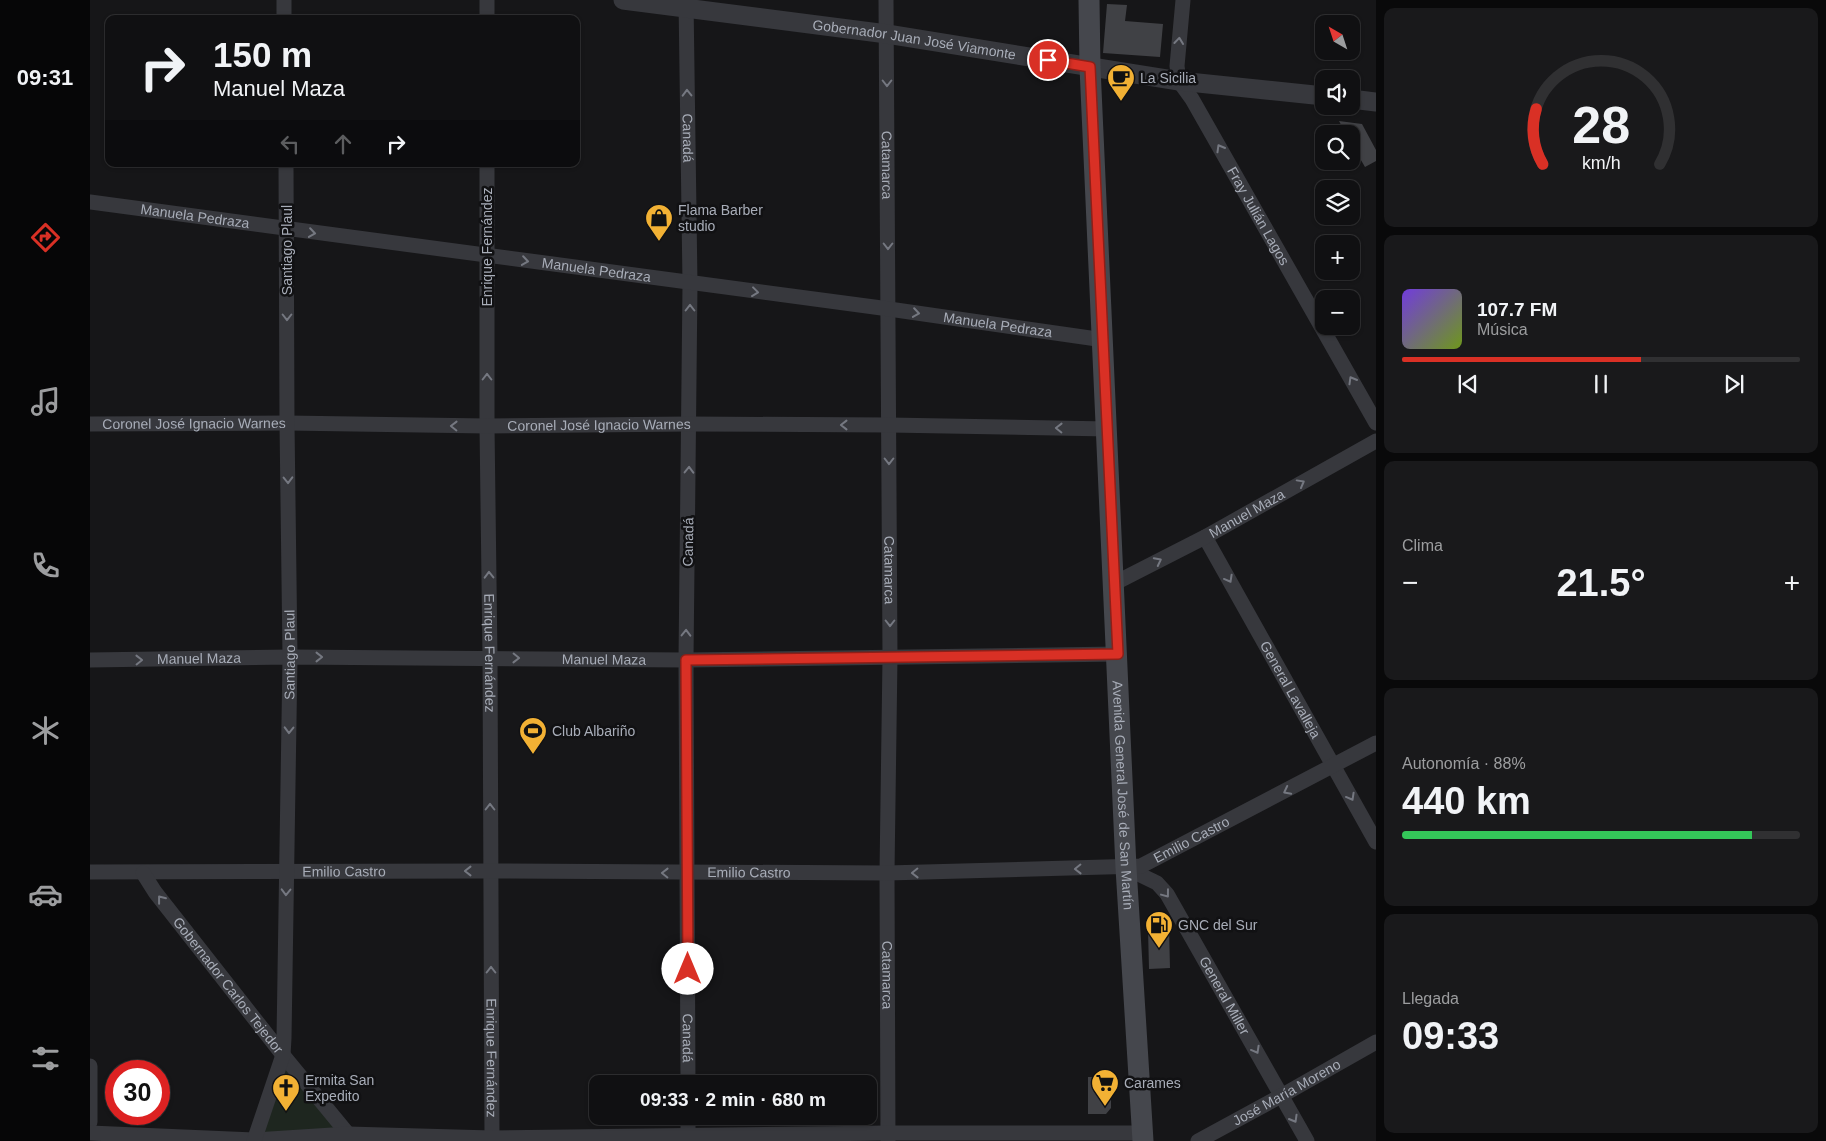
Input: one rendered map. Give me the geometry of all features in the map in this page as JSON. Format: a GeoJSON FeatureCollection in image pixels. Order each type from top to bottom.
{"type":"FeatureCollection","features":[{"type":"Feature","properties":{"kind":"main road","name":"Avenida General José de San Martín"},"geometry":{"type":"LineString","coordinates":[[1089,0],[1090,67],[1104,340],[1126,868],[1143,1137]]}},
{"type":"Feature","properties":{"kind":"street"},"geometry":{"type":"LineString","coordinates":[[284,0],[284,15]]}},
{"type":"Feature","properties":{"kind":"street"},"geometry":{"type":"LineString","coordinates":[[487,0],[487,15]]}},
{"type":"Feature","properties":{"kind":"street","name":"Gobernador Juan José Viamonte"},"geometry":{"type":"LineString","coordinates":[[623,0],[686,4],[1179,81],[1315,95]]}},
{"type":"Feature","properties":{"kind":"street","name":"Catamarca"},"geometry":{"type":"LineString","coordinates":[[886,0],[890,657],[887,873],[888,1137]]}},
{"type":"Feature","properties":{"kind":"street"},"geometry":{"type":"LineString","coordinates":[[1179,81],[1177,66],[1183,0]]}},
{"type":"Feature","properties":{"kind":"street","name":"Canadá"},"geometry":{"type":"LineString","coordinates":[[686,4],[690,284],[686,660],[688,1075]]}},
{"type":"Feature","properties":{"kind":"street","name":"Fray Julián Lagos"},"geometry":{"type":"LineString","coordinates":[[1179,81],[1192,99],[1376,423]]}},
{"type":"Feature","properties":{"kind":"street"},"geometry":{"type":"LineString","coordinates":[[1360,100],[1376,102]]}},
{"type":"Feature","properties":{"kind":"street","name":"Santiago Plaul"},"geometry":{"type":"LineString","coordinates":[[254,1141],[283,1055],[284,1038],[290,657],[286,167]]}},
{"type":"Feature","properties":{"kind":"street","name":"Enrique Fernández"},"geometry":{"type":"LineString","coordinates":[[487,167],[492,1140]]}},
{"type":"Feature","properties":{"kind":"street","name":"Manuela Pedraza"},"geometry":{"type":"LineString","coordinates":[[90,202],[690,284],[889,309],[1104,340]]}},
{"type":"Feature","properties":{"kind":"street","name":"Coronel José Ignacio Warnes"},"geometry":{"type":"LineString","coordinates":[[90,424],[287,423],[487,426],[689,424],[1108,429]]}},
{"type":"Feature","properties":{"kind":"street","name":"Manuel Maza"},"geometry":{"type":"LineString","coordinates":[[1114,583],[1205,537],[1376,441]]}},
{"type":"Feature","properties":{"kind":"street","name":"General Lavalleja"},"geometry":{"type":"LineString","coordinates":[[1205,537],[1376,842]]}},
{"type":"Feature","properties":{"kind":"street","name":"Manuel Maza"},"geometry":{"type":"LineString","coordinates":[[90,660],[290,657],[686,660],[1118,654]]}},
{"type":"Feature","properties":{"kind":"street","name":"Emilio Castro"},"geometry":{"type":"LineString","coordinates":[[90,872],[490,871],[887,873],[1126,868],[1142,866],[1376,743]]}},
{"type":"Feature","properties":{"kind":"street","name":"General Miller"},"geometry":{"type":"LineString","coordinates":[[1126,868],[1157,883],[1167,894],[1307,1141]]}},
{"type":"Feature","properties":{"kind":"street","name":"Gobernador Carlos Tejedor"},"geometry":{"type":"LineString","coordinates":[[143,873],[155,892],[283,1055],[352,1137]]}},
{"type":"Feature","properties":{"kind":"street","name":"José María Moreno"},"geometry":{"type":"LineString","coordinates":[[1198,1141],[1376,1042]]}},
{"type":"Feature","properties":{"kind":"street"},"geometry":{"type":"LineString","coordinates":[[90,1066],[90,1122]]}},
{"type":"Feature","properties":{"kind":"street"},"geometry":{"type":"LineString","coordinates":[[688,1125],[688,1139]]}},
{"type":"Feature","properties":{"kind":"street"},"geometry":{"type":"LineString","coordinates":[[90,1133],[254,1141],[352,1137],[492,1140],[1143,1137]]}},
{"type":"Feature","properties":{"kind":"shaded area"},"geometry":{"type":"Polygon","coordinates":[[[283,1055],[348,1134],[254,1140],[283,1055]]]}},
{"type":"Feature","properties":{"kind":"building"},"geometry":{"type":"Polygon","coordinates":[[[1107,4],[1127,5],[1125,21],[1163,24],[1160,57],[1103,53],[1107,4]]]}},
{"type":"Feature","properties":{"kind":"building"},"geometry":{"type":"Polygon","coordinates":[[[1339,121],[1362,124],[1376,150],[1376,161],[1365,167],[1360,158],[1360,125],[1341,125],[1339,121]]]}},
{"type":"Feature","properties":{"kind":"building","name":"GNC del Sur"},"geometry":{"type":"Polygon","coordinates":[[[1169,928],[1170,968],[1149,969],[1148,929],[1169,928]]]}},
{"type":"Feature","properties":{"kind":"building"},"geometry":{"type":"Polygon","coordinates":[[[1088,1077],[1111,1077],[1111,1108],[1106,1114],[1088,1114],[1088,1077]]]}},
{"type":"Feature","properties":{"kind":"place","name":"La Sicilia"},"geometry":{"type":"Point","coordinates":[1121,102]}},
{"type":"Feature","properties":{"kind":"place","name":"Flama Barber studio"},"geometry":{"type":"Point","coordinates":[659,242]}},
{"type":"Feature","properties":{"kind":"place","name":"Club Albariño"},"geometry":{"type":"Point","coordinates":[533,755]}},
{"type":"Feature","properties":{"kind":"place","name":"GNC del Sur"},"geometry":{"type":"Point","coordinates":[1159,949]}},
{"type":"Feature","properties":{"kind":"place","name":"Carames"},"geometry":{"type":"Point","coordinates":[1105,1107]}},
{"type":"Feature","properties":{"kind":"place","name":"Ermita San Expedito"},"geometry":{"type":"Point","coordinates":[286,1112]}},
{"type":"Feature","properties":{"kind":"route"},"geometry":{"type":"LineString","coordinates":[[688,969],[686,660],[1118,654],[1090,67],[1048,60]]}}]}
